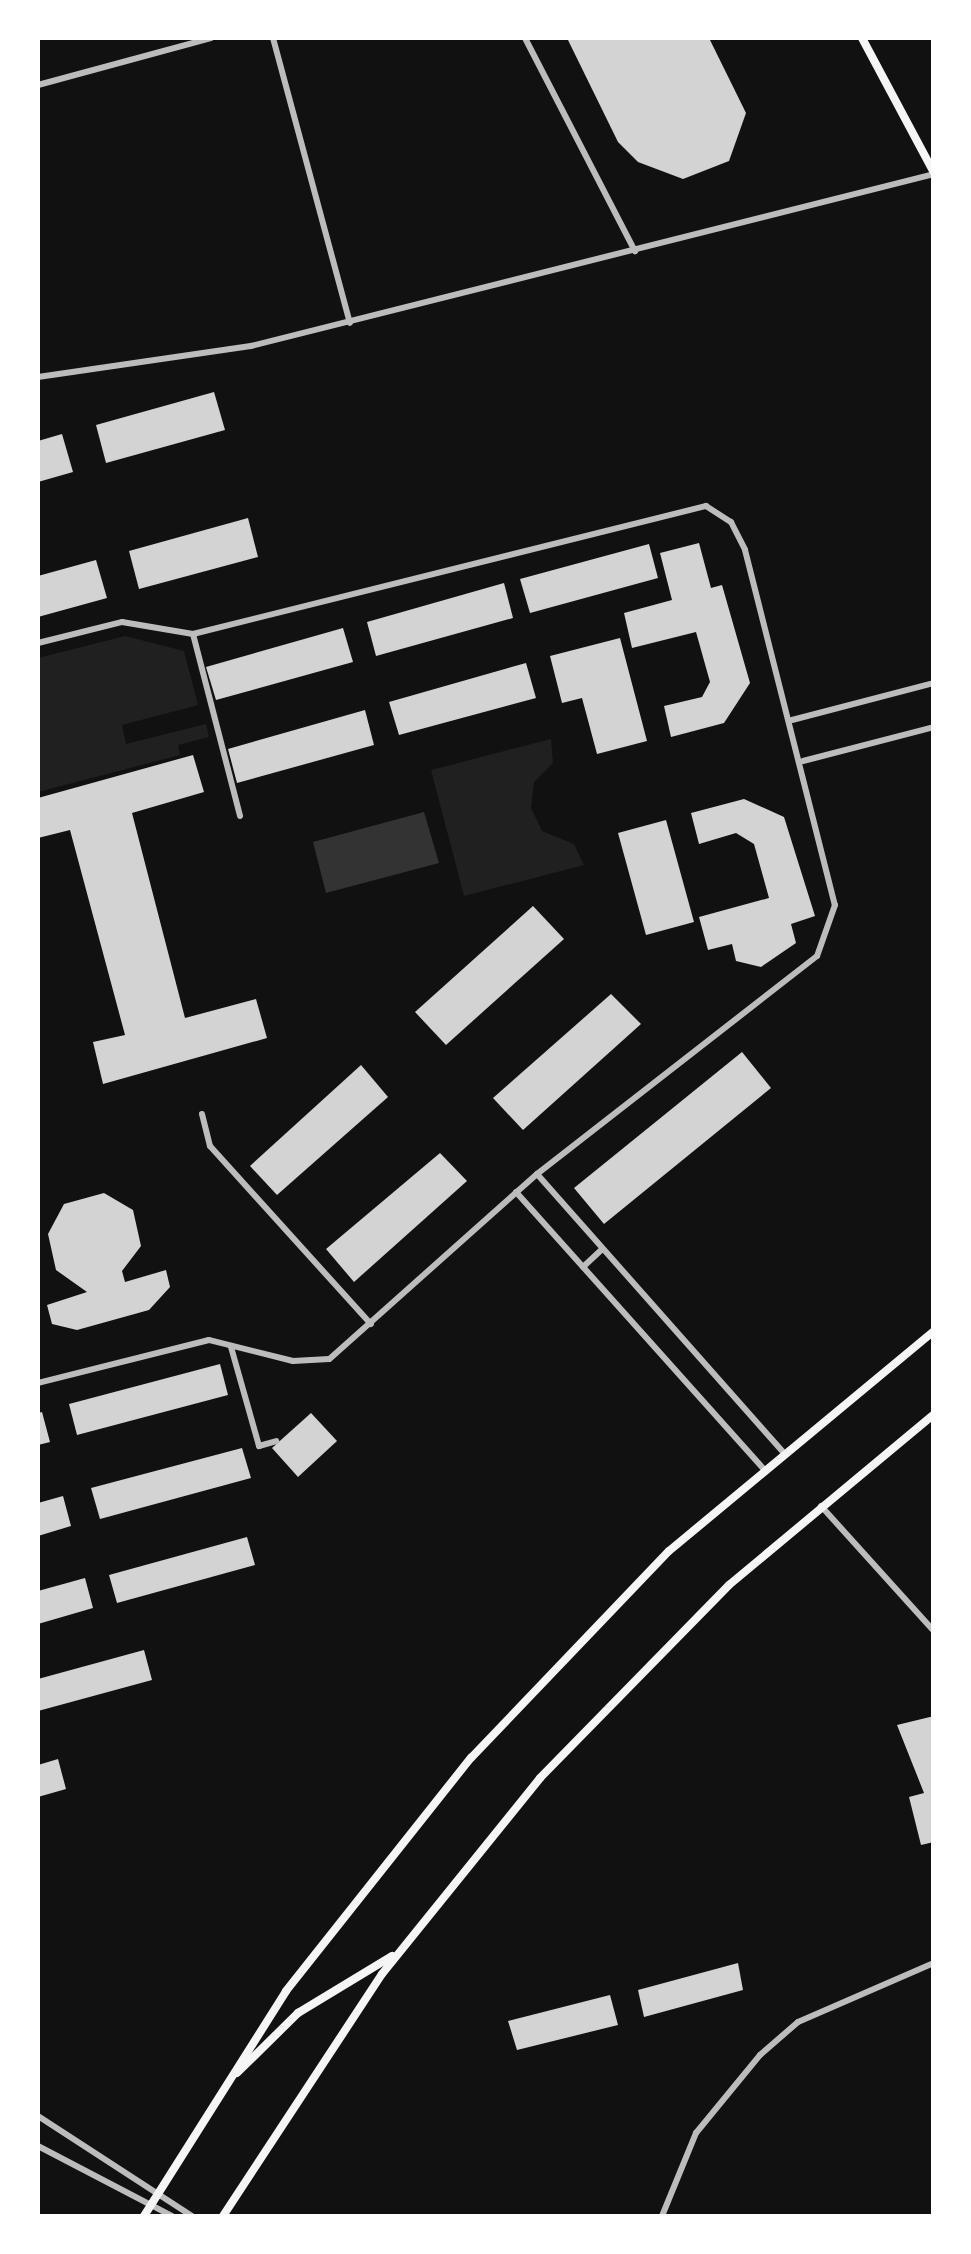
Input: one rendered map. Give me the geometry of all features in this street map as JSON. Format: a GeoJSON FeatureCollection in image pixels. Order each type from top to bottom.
{"type":"FeatureCollection","features":[{"type":"Feature","properties":{"kind":"main road"},"geometry":{"type":"LineString","coordinates":[[862,38],[934,173]]}},
{"type":"Feature","properties":{"kind":"main road"},"geometry":{"type":"LineString","coordinates":[[144,2216],[224,2086],[325,1938],[470,1758],[601,1618],[783,1452],[934,1331]]}},
{"type":"Feature","properties":{"kind":"main road"},"geometry":{"type":"LineString","coordinates":[[223,2216],[400,1950],[632,1679],[820,1505],[934,1414]]}},
{"type":"Feature","properties":{"kind":"main road"},"geometry":{"type":"LineString","coordinates":[[224,2086],[298,2013],[400,1950]]}},
{"type":"Feature","properties":{"kind":"street"},"geometry":{"type":"LineString","coordinates":[[38,85],[210,38]]}},
{"type":"Feature","properties":{"kind":"street"},"geometry":{"type":"LineString","coordinates":[[273,38],[350,324]]}},
{"type":"Feature","properties":{"kind":"street"},"geometry":{"type":"LineString","coordinates":[[525,38],[635,251]]}},
{"type":"Feature","properties":{"kind":"street"},"geometry":{"type":"LineString","coordinates":[[38,377],[350,324],[934,173]]}},
{"type":"Feature","properties":{"kind":"street"},"geometry":{"type":"LineString","coordinates":[[38,643],[122,622],[193,634],[706,506],[739,534],[804,761],[834,884],[831,926],[817,956],[537,1174],[371,1324],[314,1362],[209,1340],[38,1383]]}},
{"type":"Feature","properties":{"kind":"street"},"geometry":{"type":"LineString","coordinates":[[193,634],[240,816]]}},
{"type":"Feature","properties":{"kind":"street"},"geometry":{"type":"LineString","coordinates":[[792,720],[934,683]]}},
{"type":"Feature","properties":{"kind":"street"},"geometry":{"type":"LineString","coordinates":[[804,761],[934,726]]}},
{"type":"Feature","properties":{"kind":"street"},"geometry":{"type":"LineString","coordinates":[[202,1114],[210,1146],[371,1324]]}},
{"type":"Feature","properties":{"kind":"street"},"geometry":{"type":"LineString","coordinates":[[537,1174],[783,1452]]}},
{"type":"Feature","properties":{"kind":"street"},"geometry":{"type":"LineString","coordinates":[[516,1192],[764,1469]]}},
{"type":"Feature","properties":{"kind":"street"},"geometry":{"type":"LineString","coordinates":[[582,1267],[602,1249]]}},
{"type":"Feature","properties":{"kind":"street"},"geometry":{"type":"LineString","coordinates":[[231,1346],[259,1446],[276,1441]]}},
{"type":"Feature","properties":{"kind":"street"},"geometry":{"type":"LineString","coordinates":[[820,1505],[934,1630]]}},
{"type":"Feature","properties":{"kind":"street"},"geometry":{"type":"LineString","coordinates":[[662,2216],[696,2133],[760,2055],[798,2022],[934,1963]]}},
{"type":"Feature","properties":{"kind":"street"},"geometry":{"type":"LineString","coordinates":[[38,2116],[160,2189],[192,2216]]}},
{"type":"Feature","properties":{"kind":"street"},"geometry":{"type":"LineString","coordinates":[[38,2146],[172,2216]]}},
{"type":"Feature","properties":{"kind":"shaded area"},"geometry":{"type":"Polygon","coordinates":[[[125,636],[184,651],[198,705],[122,725],[126,744],[206,724],[209,737],[178,745],[180,755],[38,792],[38,658],[125,636]]]}},
{"type":"Feature","properties":{"kind":"shaded area"},"geometry":{"type":"Polygon","coordinates":[[[551,739],[553,763],[534,782],[531,808],[542,831],[574,844],[584,865],[464,896],[431,770],[551,739]]]}},
{"type":"Feature","properties":{"kind":"shaded area"},"geometry":{"type":"Polygon","coordinates":[[[424,812],[439,863],[326,893],[313,842],[424,812]]]}},
{"type":"Feature","properties":{"kind":"building"},"geometry":{"type":"Polygon","coordinates":[[[567,38],[709,38],[746,113],[729,161],[683,179],[638,162],[618,142],[567,38]]]}},
{"type":"Feature","properties":{"kind":"building"},"geometry":{"type":"Polygon","coordinates":[[[214,392],[225,430],[106,463],[96,425],[214,392]]]}},
{"type":"Feature","properties":{"kind":"building"},"geometry":{"type":"Polygon","coordinates":[[[62,434],[73,472],[38,482],[38,441],[62,434]]]}},
{"type":"Feature","properties":{"kind":"building"},"geometry":{"type":"Polygon","coordinates":[[[248,518],[258,557],[139,589],[129,551],[248,518]]]}},
{"type":"Feature","properties":{"kind":"building"},"geometry":{"type":"Polygon","coordinates":[[[699,543],[711,588],[722,585],[750,683],[724,723],[671,737],[664,706],[702,697],[710,682],[696,632],[632,648],[624,613],[672,600],[660,553],[699,543]]]}},
{"type":"Feature","properties":{"kind":"building"},"geometry":{"type":"Polygon","coordinates":[[[649,544],[658,578],[530,613],[520,579],[649,544]]]}},
{"type":"Feature","properties":{"kind":"building"},"geometry":{"type":"Polygon","coordinates":[[[96,560],[107,598],[38,617],[38,576],[96,560]]]}},
{"type":"Feature","properties":{"kind":"building"},"geometry":{"type":"Polygon","coordinates":[[[504,583],[513,618],[376,656],[367,622],[504,583]]]}},
{"type":"Feature","properties":{"kind":"building"},"geometry":{"type":"Polygon","coordinates":[[[343,628],[353,662],[216,700],[206,667],[343,628]]]}},
{"type":"Feature","properties":{"kind":"building"},"geometry":{"type":"Polygon","coordinates":[[[620,638],[647,741],[597,754],[582,698],[562,703],[550,656],[620,638]]]}},
{"type":"Feature","properties":{"kind":"building"},"geometry":{"type":"Polygon","coordinates":[[[526,663],[536,698],[399,735],[389,702],[526,663]]]}},
{"type":"Feature","properties":{"kind":"building"},"geometry":{"type":"Polygon","coordinates":[[[365,710],[374,745],[237,783],[228,749],[365,710]]]}},
{"type":"Feature","properties":{"kind":"building"},"geometry":{"type":"Polygon","coordinates":[[[193,755],[204,792],[132,813],[185,1018],[256,999],[267,1038],[103,1084],[93,1042],[125,1035],[70,830],[38,838],[38,798],[193,755]]]}},
{"type":"Feature","properties":{"kind":"building"},"geometry":{"type":"Polygon","coordinates":[[[744,799],[784,817],[815,916],[791,924],[796,943],[761,967],[736,961],[732,944],[708,950],[699,917],[769,898],[754,844],[736,833],[699,844],[691,813],[744,799]]]}},
{"type":"Feature","properties":{"kind":"building"},"geometry":{"type":"Polygon","coordinates":[[[666,820],[694,922],[646,935],[618,833],[666,820]]]}},
{"type":"Feature","properties":{"kind":"building"},"geometry":{"type":"Polygon","coordinates":[[[533,906],[564,939],[446,1045],[415,1012],[533,906]]]}},
{"type":"Feature","properties":{"kind":"building"},"geometry":{"type":"Polygon","coordinates":[[[611,994],[641,1024],[523,1130],[493,1098],[611,994]]]}},
{"type":"Feature","properties":{"kind":"building"},"geometry":{"type":"Polygon","coordinates":[[[742,1052],[771,1088],[604,1224],[574,1188],[742,1052]]]}},
{"type":"Feature","properties":{"kind":"building"},"geometry":{"type":"Polygon","coordinates":[[[361,1065],[388,1097],[277,1195],[250,1166],[361,1065]]]}},
{"type":"Feature","properties":{"kind":"building"},"geometry":{"type":"Polygon","coordinates":[[[440,1153],[467,1181],[354,1282],[326,1249],[440,1153]]]}},
{"type":"Feature","properties":{"kind":"building"},"geometry":{"type":"Polygon","coordinates":[[[104,1193],[133,1210],[141,1246],[122,1271],[125,1282],[166,1270],[170,1287],[149,1310],[77,1330],[52,1324],[47,1305],[87,1292],[56,1270],[48,1234],[64,1204],[104,1193]]]}},
{"type":"Feature","properties":{"kind":"building"},"geometry":{"type":"Polygon","coordinates":[[[220,1364],[228,1395],[77,1435],[69,1404],[220,1364]]]}},
{"type":"Feature","properties":{"kind":"building"},"geometry":{"type":"Polygon","coordinates":[[[42,1412],[50,1442],[38,1445],[38,1413],[42,1412]]]}},
{"type":"Feature","properties":{"kind":"building"},"geometry":{"type":"Polygon","coordinates":[[[311,1413],[337,1441],[298,1477],[272,1448],[311,1413]]]}},
{"type":"Feature","properties":{"kind":"building"},"geometry":{"type":"Polygon","coordinates":[[[242,1448],[251,1478],[100,1519],[91,1488],[242,1448]]]}},
{"type":"Feature","properties":{"kind":"building"},"geometry":{"type":"Polygon","coordinates":[[[63,1496],[71,1526],[38,1536],[38,1503],[63,1496]]]}},
{"type":"Feature","properties":{"kind":"building"},"geometry":{"type":"Polygon","coordinates":[[[247,1537],[255,1565],[117,1603],[109,1575],[247,1537]]]}},
{"type":"Feature","properties":{"kind":"building"},"geometry":{"type":"Polygon","coordinates":[[[85,1578],[93,1608],[38,1624],[38,1591],[85,1578]]]}},
{"type":"Feature","properties":{"kind":"building"},"geometry":{"type":"Polygon","coordinates":[[[144,1650],[152,1680],[38,1711],[38,1679],[144,1650]]]}},
{"type":"Feature","properties":{"kind":"building"},"geometry":{"type":"Polygon","coordinates":[[[934,1716],[934,1842],[921,1845],[909,1797],[924,1793],[897,1725],[934,1716]]]}},
{"type":"Feature","properties":{"kind":"building"},"geometry":{"type":"Polygon","coordinates":[[[58,1759],[66,1789],[38,1797],[38,1765],[58,1759]]]}},
{"type":"Feature","properties":{"kind":"building"},"geometry":{"type":"Polygon","coordinates":[[[738,1963],[743,1990],[644,2017],[638,1990],[738,1963]]]}},
{"type":"Feature","properties":{"kind":"building"},"geometry":{"type":"Polygon","coordinates":[[[610,1995],[618,2025],[517,2050],[508,2021],[610,1995]]]}}]}
